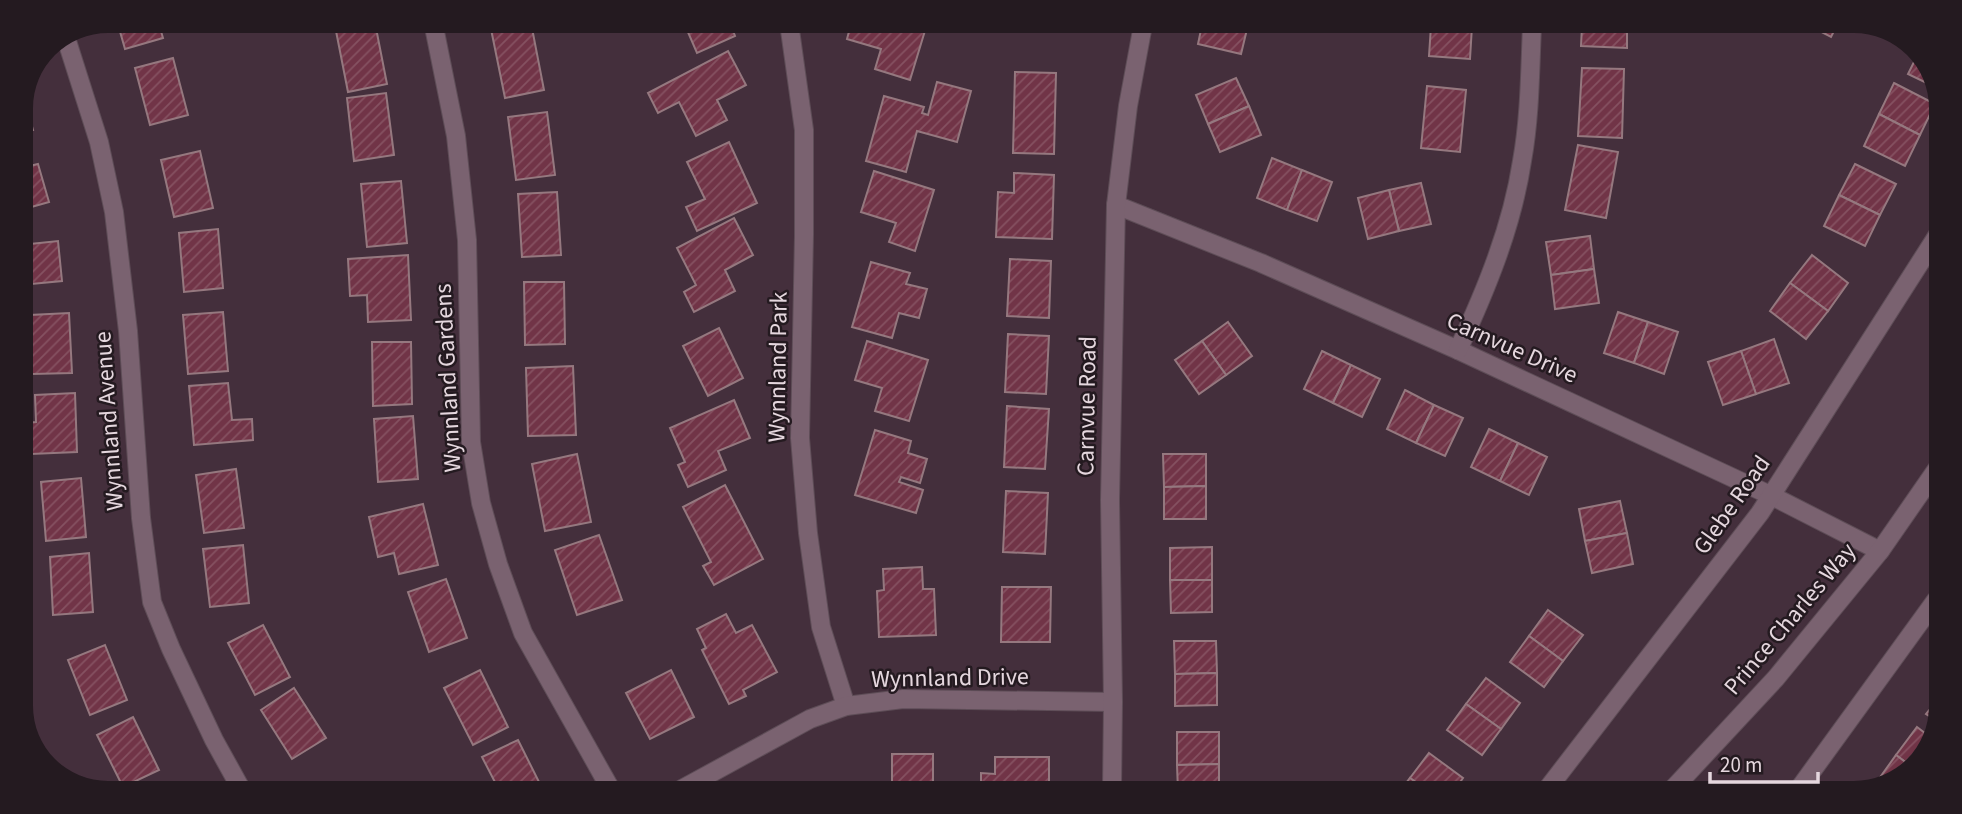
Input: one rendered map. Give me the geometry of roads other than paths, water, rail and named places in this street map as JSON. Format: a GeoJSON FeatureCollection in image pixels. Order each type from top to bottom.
{"type":"FeatureCollection","features":[{"type":"Feature","properties":{"kind":"street","name":"Wynnland Gardens"},"geometry":{"type":"LineString","coordinates":[[435,33],[456,136],[467,240],[471,442],[481,503],[498,564],[523,632],[606,781]]}},
{"type":"Feature","properties":{"kind":"street","name":"Wynnland Park"},"geometry":{"type":"LineString","coordinates":[[790,33],[804,130],[800,438],[807,533],[821,627],[846,706]]}},
{"type":"Feature","properties":{"kind":"street","name":"Carnvue Road"},"geometry":{"type":"LineString","coordinates":[[1112,781],[1110,500],[1116,205],[1128,106],[1142,33]]}},
{"type":"Feature","properties":{"kind":"street"},"geometry":{"type":"LineString","coordinates":[[1458,350],[1484,294],[1507,228],[1522,161],[1531,33]]}},
{"type":"Feature","properties":{"kind":"street","name":"Wynnland Avenue"},"geometry":{"type":"LineString","coordinates":[[68,45],[99,142],[114,212],[128,331],[141,518],[152,602],[192,695],[237,781]]}},
{"type":"Feature","properties":{"kind":"street","name":"Carnvue Drive"},"geometry":{"type":"LineString","coordinates":[[1116,205],[1261,263],[1458,350],[1772,496],[1880,551]]}},
{"type":"Feature","properties":{"kind":"street","name":"Glebe Road"},"geometry":{"type":"LineString","coordinates":[[1553,781],[1772,496],[1929,250]]}},
{"type":"Feature","properties":{"kind":"street","name":"Prince Charles Way"},"geometry":{"type":"LineString","coordinates":[[1680,781],[1776,678],[1880,551],[1929,481]]}},
{"type":"Feature","properties":{"kind":"street"},"geometry":{"type":"LineString","coordinates":[[1805,781],[1929,610]]}},
{"type":"Feature","properties":{"kind":"street","name":"Wynnland Drive"},"geometry":{"type":"LineString","coordinates":[[697,781],[810,719],[846,706],[903,699],[1113,702]]}}]}
